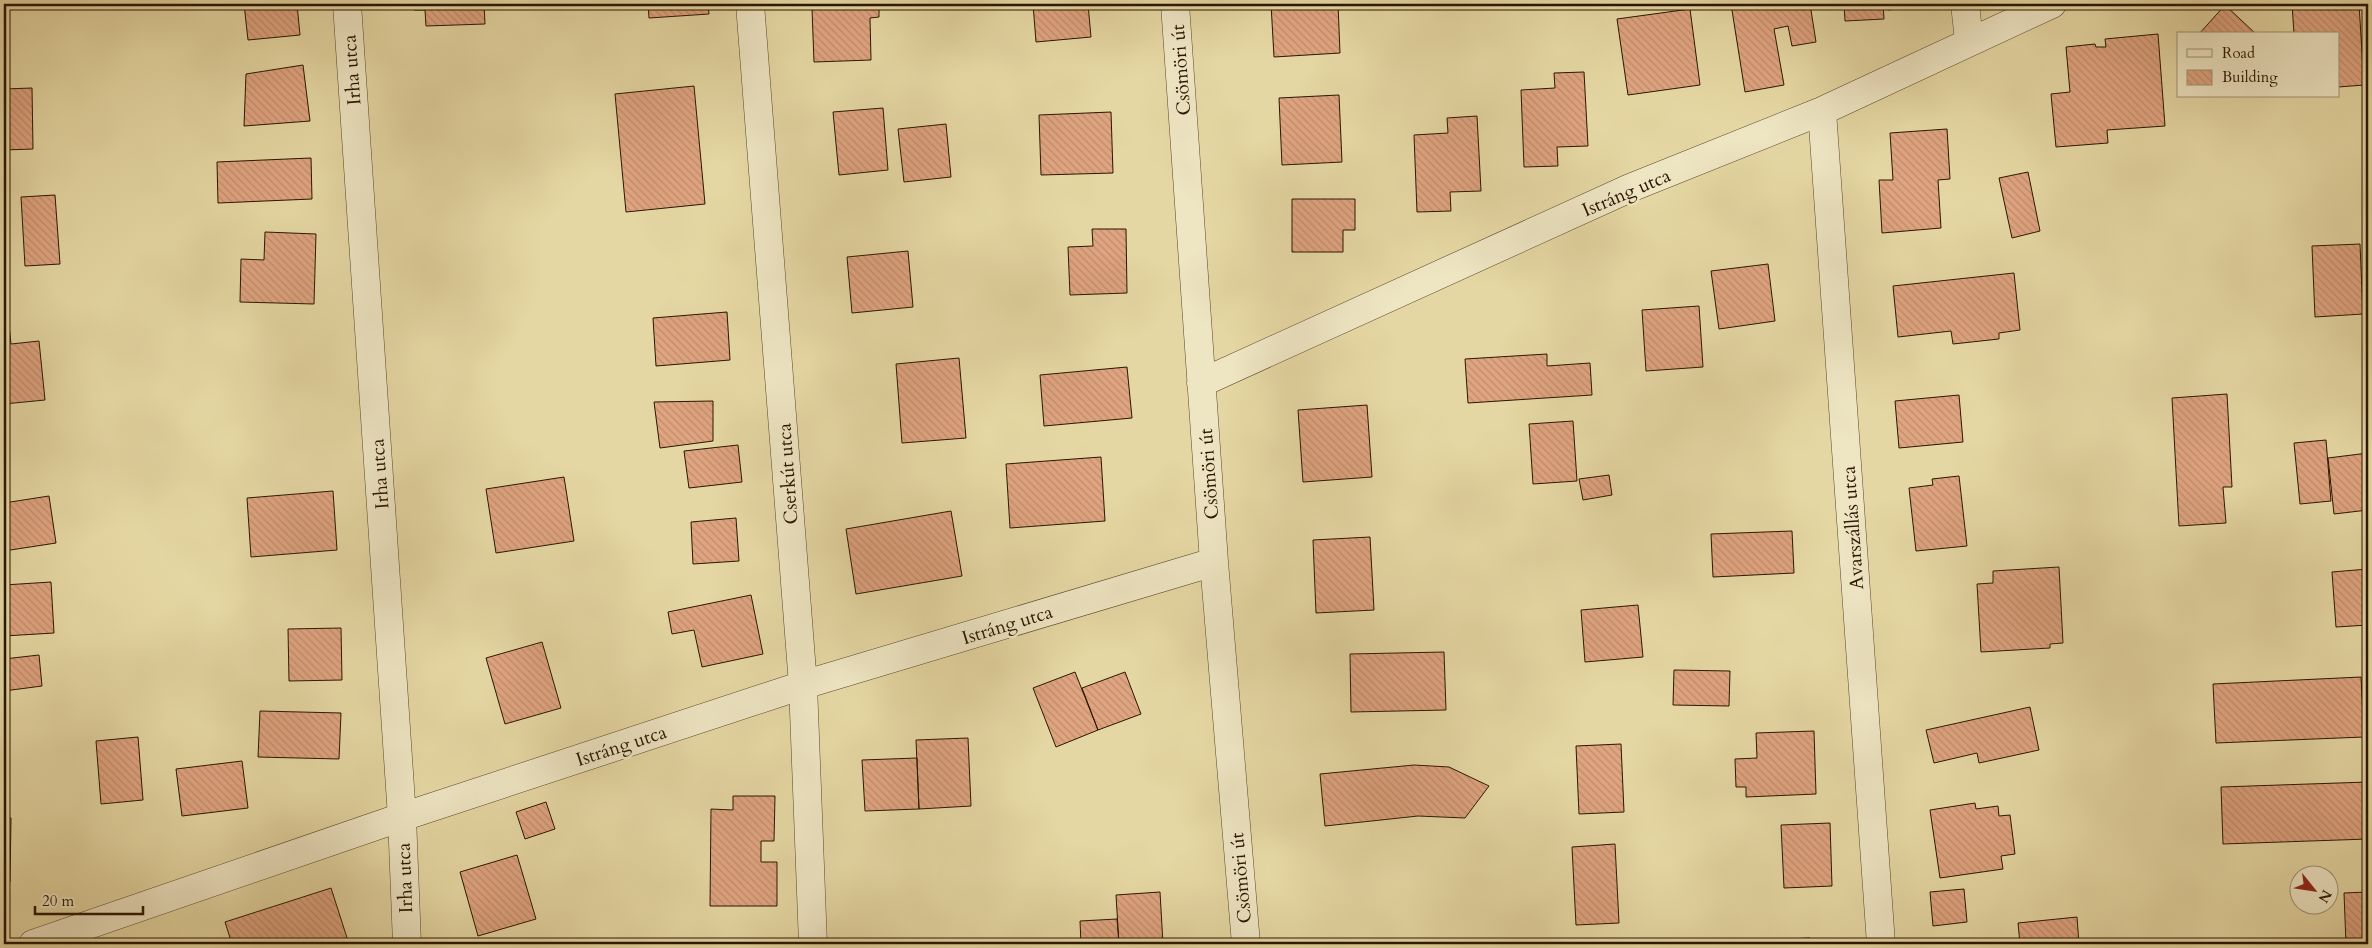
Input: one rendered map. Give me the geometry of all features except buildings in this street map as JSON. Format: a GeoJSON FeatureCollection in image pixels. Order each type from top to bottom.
{"type":"FeatureCollection","features":[{"type":"Feature","properties":{"kind":"street","name":"Irha utca"},"geometry":{"type":"LineString","coordinates":[[347,4],[402,817],[407,944]]}},
{"type":"Feature","properties":{"kind":"street","name":"Cserkút utca"},"geometry":{"type":"LineString","coordinates":[[750,4],[803,685],[813,944]]}},
{"type":"Feature","properties":{"kind":"street","name":"Csömöri út"},"geometry":{"type":"LineString","coordinates":[[1175,4],[1214,562],[1246,944]]}},
{"type":"Feature","properties":{"kind":"street"},"geometry":{"type":"LineString","coordinates":[[1965,4],[1969,41]]}},
{"type":"Feature","properties":{"kind":"street","name":"Istráng utca"},"geometry":{"type":"LineString","coordinates":[[1201,383],[1630,188],[1822,111],[2052,4]]}},
{"type":"Feature","properties":{"kind":"street","name":"Avarszállás utca"},"geometry":{"type":"LineString","coordinates":[[1822,111],[1881,944]]}},
{"type":"Feature","properties":{"kind":"street","name":"Istráng utca"},"geometry":{"type":"LineString","coordinates":[[33,944],[402,817],[803,685],[1214,562]]}}]}
